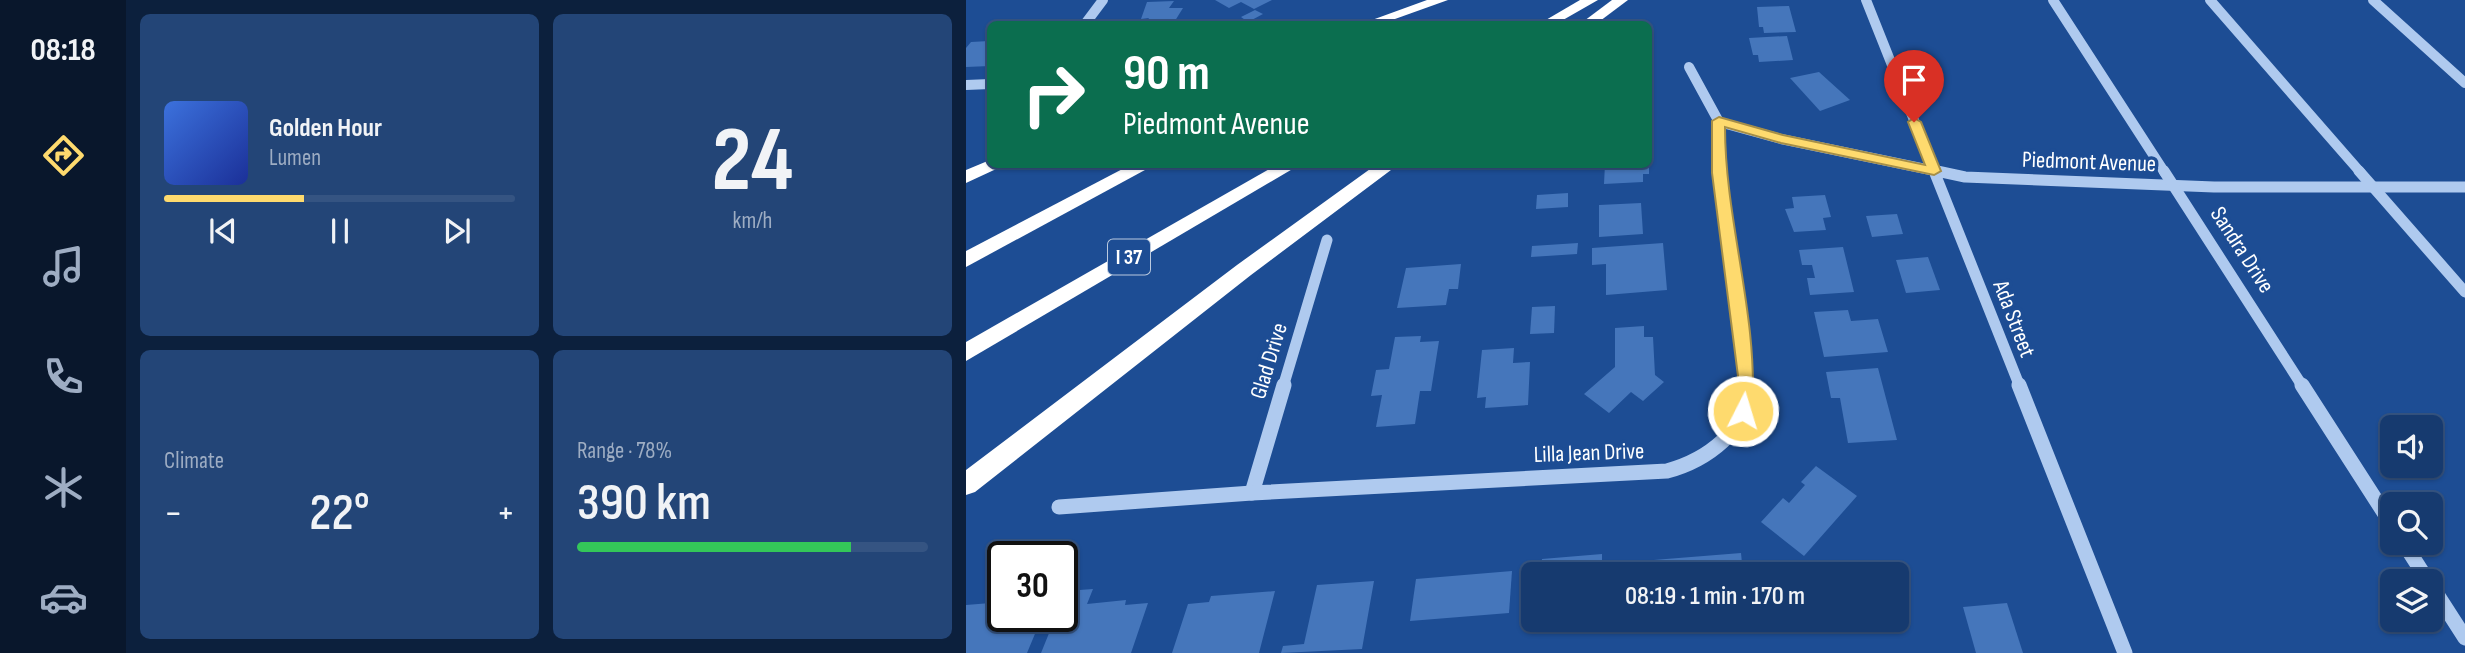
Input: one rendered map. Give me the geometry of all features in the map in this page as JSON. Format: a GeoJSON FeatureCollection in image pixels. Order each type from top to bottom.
{"type":"FeatureCollection","features":[{"type":"Feature","properties":{"kind":"highway"},"geometry":{"type":"LineString","coordinates":[[1377,21],[1441,0]]}},
{"type":"Feature","properties":{"kind":"highway"},"geometry":{"type":"LineString","coordinates":[[1419,21],[1460,0]]}},
{"type":"Feature","properties":{"kind":"highway"},"geometry":{"type":"LineString","coordinates":[[1552,21],[1591,0]]}},
{"type":"Feature","properties":{"kind":"highway"},"geometry":{"type":"LineString","coordinates":[[1591,21],[1621,0]]}},
{"type":"Feature","properties":{"kind":"highway"},"geometry":{"type":"LineString","coordinates":[[966,177],[988,168]]}},
{"type":"Feature","properties":{"kind":"highway"},"geometry":{"type":"LineString","coordinates":[[966,260],[1139,168]]}},
{"type":"Feature","properties":{"kind":"highway","name":"I 37"},"geometry":{"type":"LineString","coordinates":[[966,352],[1285,168]]}},
{"type":"Feature","properties":{"kind":"highway"},"geometry":{"type":"LineString","coordinates":[[966,484],[1244,270],[1384,168]]}},
{"type":"Feature","properties":{"kind":"street"},"geometry":{"type":"LineString","coordinates":[[1087,21],[1103,0]]}},
{"type":"Feature","properties":{"kind":"street","name":"Ada Street"},"geometry":{"type":"LineString","coordinates":[[1866,0],[2125,653]]}},
{"type":"Feature","properties":{"kind":"street","name":"Sandra Drive"},"geometry":{"type":"LineString","coordinates":[[2053,0],[2380,506]]}},
{"type":"Feature","properties":{"kind":"street"},"geometry":{"type":"LineString","coordinates":[[2210,0],[2465,292]]}},
{"type":"Feature","properties":{"kind":"street"},"geometry":{"type":"LineString","coordinates":[[2373,0],[2465,83]]}},
{"type":"Feature","properties":{"kind":"street"},"geometry":{"type":"LineString","coordinates":[[1689,67],[1719,121]]}},
{"type":"Feature","properties":{"kind":"street"},"geometry":{"type":"LineString","coordinates":[[966,85],[987,84]]}},
{"type":"Feature","properties":{"kind":"street","name":"Piedmont Avenue"},"geometry":{"type":"LineString","coordinates":[[1719,121],[1781,139],[1934,171],[1997,180],[2173,185],[2465,187]]}},
{"type":"Feature","properties":{"kind":"street","name":"Lilla Jean Drive"},"geometry":{"type":"LineString","coordinates":[[1059,507],[1252,493],[1667,471],[1688,465],[1715,449],[1735,427],[1747,394],[1718,173],[1719,121]]}},
{"type":"Feature","properties":{"kind":"street","name":"Glad Drive"},"geometry":{"type":"LineString","coordinates":[[1252,493],[1327,240]]}},
{"type":"Feature","properties":{"kind":"street"},"geometry":{"type":"LineString","coordinates":[[2443,604],[2465,638]]}},
{"type":"Feature","properties":{"kind":"building"},"geometry":{"type":"Polygon","coordinates":[[[1215,0],[1272,0],[1254,9],[1241,2],[1229,8],[1215,0]]]}},
{"type":"Feature","properties":{"kind":"building"},"geometry":{"type":"Polygon","coordinates":[[[1174,1],[1169,8],[1183,8],[1175,21],[1147,21],[1149,18],[1141,19],[1147,2],[1174,1]]]}},
{"type":"Feature","properties":{"kind":"building"},"geometry":{"type":"Polygon","coordinates":[[[1789,6],[1796,32],[1764,33],[1763,27],[1759,27],[1757,7],[1789,6]]]}},
{"type":"Feature","properties":{"kind":"building"},"geometry":{"type":"Polygon","coordinates":[[[1255,10],[1263,14],[1250,21],[1241,17],[1255,10]]]}},
{"type":"Feature","properties":{"kind":"building"},"geometry":{"type":"Polygon","coordinates":[[[1787,36],[1793,60],[1759,62],[1758,55],[1753,55],[1749,38],[1787,36]]]}},
{"type":"Feature","properties":{"kind":"building"},"geometry":{"type":"Polygon","coordinates":[[[987,41],[987,66],[966,67],[966,48],[971,42],[987,41]]]}},
{"type":"Feature","properties":{"kind":"building"},"geometry":{"type":"Polygon","coordinates":[[[1819,72],[1850,100],[1820,111],[1790,78],[1819,72]]]}},
{"type":"Feature","properties":{"kind":"building"},"geometry":{"type":"Polygon","coordinates":[[[1605,168],[1649,168],[1649,174],[1643,174],[1643,182],[1604,184],[1605,168]]]}},
{"type":"Feature","properties":{"kind":"building"},"geometry":{"type":"Polygon","coordinates":[[[1568,193],[1568,207],[1536,209],[1537,195],[1568,193]]]}},
{"type":"Feature","properties":{"kind":"building"},"geometry":{"type":"Polygon","coordinates":[[[1825,195],[1831,217],[1823,218],[1826,230],[1794,232],[1785,209],[1794,208],[1792,197],[1825,195]]]}},
{"type":"Feature","properties":{"kind":"building"},"geometry":{"type":"Polygon","coordinates":[[[1641,203],[1643,234],[1599,237],[1599,205],[1641,203]]]}},
{"type":"Feature","properties":{"kind":"building"},"geometry":{"type":"Polygon","coordinates":[[[1897,214],[1903,234],[1872,237],[1866,216],[1897,214]]]}},
{"type":"Feature","properties":{"kind":"building"},"geometry":{"type":"Polygon","coordinates":[[[1578,243],[1577,254],[1531,257],[1532,246],[1578,243]]]}},
{"type":"Feature","properties":{"kind":"building"},"geometry":{"type":"Polygon","coordinates":[[[1663,243],[1667,290],[1606,295],[1606,264],[1592,265],[1592,248],[1663,243]]]}},
{"type":"Feature","properties":{"kind":"building"},"geometry":{"type":"Polygon","coordinates":[[[1843,247],[1854,292],[1810,295],[1807,278],[1815,278],[1812,265],[1802,265],[1799,250],[1843,247]]]}},
{"type":"Feature","properties":{"kind":"building"},"geometry":{"type":"Polygon","coordinates":[[[1928,257],[1940,290],[1906,293],[1896,260],[1928,257]]]}},
{"type":"Feature","properties":{"kind":"building"},"geometry":{"type":"Polygon","coordinates":[[[1461,264],[1458,289],[1449,289],[1446,305],[1397,308],[1406,268],[1461,264]]]}},
{"type":"Feature","properties":{"kind":"building"},"geometry":{"type":"Polygon","coordinates":[[[1555,306],[1554,333],[1530,334],[1532,307],[1555,306]]]}},
{"type":"Feature","properties":{"kind":"building"},"geometry":{"type":"Polygon","coordinates":[[[1848,310],[1851,321],[1878,319],[1888,352],[1824,357],[1814,312],[1848,310]]]}},
{"type":"Feature","properties":{"kind":"building"},"geometry":{"type":"Polygon","coordinates":[[[1644,326],[1644,337],[1653,337],[1655,375],[1664,382],[1643,401],[1631,392],[1609,413],[1584,394],[1615,367],[1615,328],[1644,326]]]}},
{"type":"Feature","properties":{"kind":"building"},"geometry":{"type":"Polygon","coordinates":[[[1421,336],[1420,342],[1439,341],[1431,391],[1420,391],[1415,424],[1376,427],[1382,395],[1371,396],[1376,370],[1389,369],[1395,337],[1421,336]]]}},
{"type":"Feature","properties":{"kind":"building"},"geometry":{"type":"Polygon","coordinates":[[[1514,348],[1513,363],[1530,362],[1528,405],[1485,408],[1486,397],[1477,398],[1482,350],[1514,348]]]}},
{"type":"Feature","properties":{"kind":"building"},"geometry":{"type":"Polygon","coordinates":[[[1878,368],[1897,440],[1848,443],[1840,398],[1831,398],[1826,372],[1878,368]]]}},
{"type":"Feature","properties":{"kind":"building"},"geometry":{"type":"Polygon","coordinates":[[[1816,466],[1857,496],[1804,556],[1761,522],[1783,498],[1789,503],[1805,485],[1801,482],[1816,466]]]}},
{"type":"Feature","properties":{"kind":"building"},"geometry":{"type":"Polygon","coordinates":[[[1741,553],[1742,562],[1641,562],[1741,553]]]}},
{"type":"Feature","properties":{"kind":"building"},"geometry":{"type":"Polygon","coordinates":[[[1602,554],[1602,561],[1622,562],[1542,562],[1542,559],[1602,554]]]}},
{"type":"Feature","properties":{"kind":"building"},"geometry":{"type":"Polygon","coordinates":[[[1512,571],[1509,613],[1410,621],[1416,579],[1512,571]]]}},
{"type":"Feature","properties":{"kind":"building"},"geometry":{"type":"Polygon","coordinates":[[[1374,581],[1362,649],[1281,653],[1283,646],[1304,644],[1317,585],[1374,581]]]}},
{"type":"Feature","properties":{"kind":"building"},"geometry":{"type":"Polygon","coordinates":[[[1093,589],[1087,604],[1126,600],[1125,605],[1148,603],[1131,653],[1041,653],[1050,632],[1078,632],[1078,590],[1093,589]]]}},
{"type":"Feature","properties":{"kind":"building"},"geometry":{"type":"Polygon","coordinates":[[[1275,591],[1259,653],[1172,653],[1188,604],[1209,602],[1211,596],[1275,591]]]}},
{"type":"Feature","properties":{"kind":"building"},"geometry":{"type":"Polygon","coordinates":[[[987,603],[987,632],[1036,632],[1027,653],[966,653],[966,605],[987,603]]]}},
{"type":"Feature","properties":{"kind":"building"},"geometry":{"type":"Polygon","coordinates":[[[2007,603],[2023,653],[1976,653],[1963,607],[2007,603]]]}},
{"type":"Feature","properties":{"kind":"route"},"geometry":{"type":"LineString","coordinates":[[1743,411],[1747,394],[1746,376],[1718,173],[1719,121],[1781,139],[1934,171],[1914,122]]}}]}
